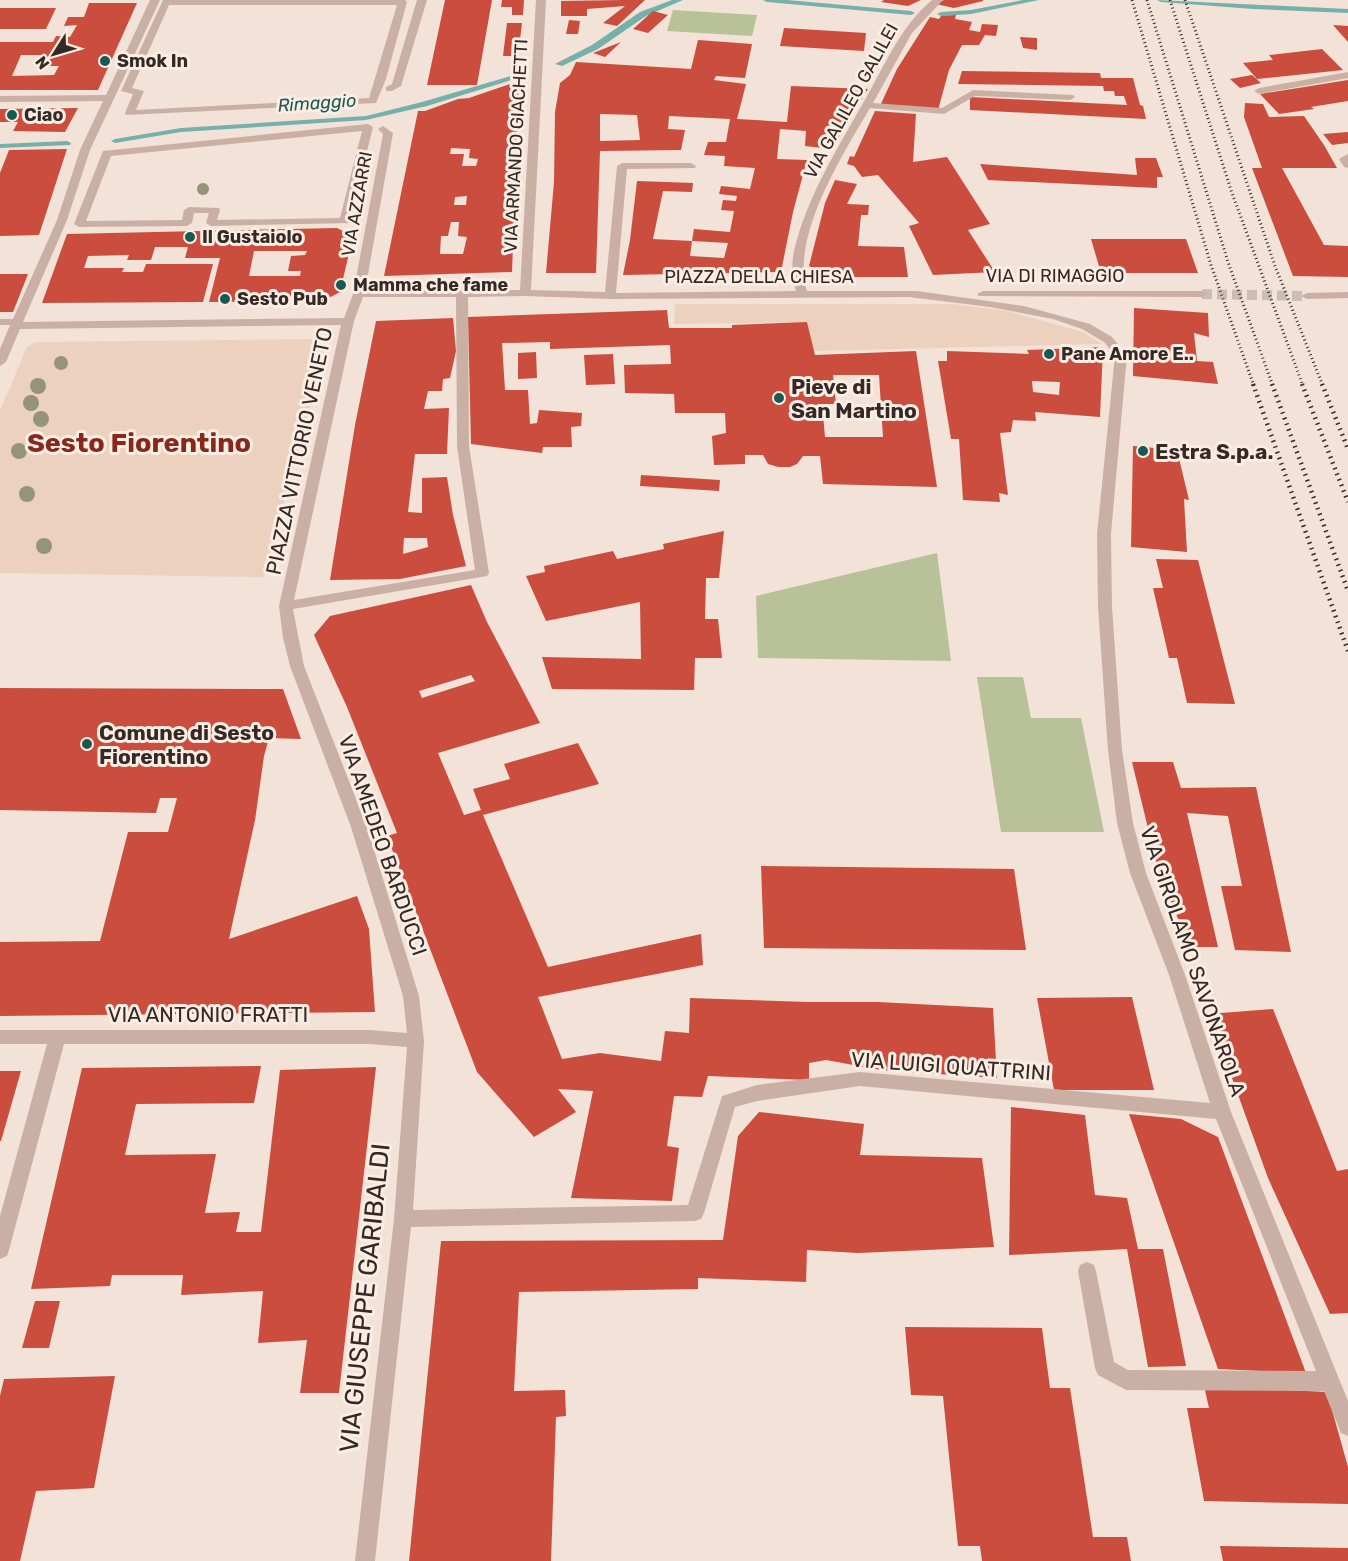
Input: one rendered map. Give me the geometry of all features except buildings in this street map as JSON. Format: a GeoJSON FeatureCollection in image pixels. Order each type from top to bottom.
{"type":"FeatureCollection","features":[{"type":"Feature","properties":{"kind":"street"},"geometry":{"type":"LineString","coordinates":[[0,362],[62,220],[99,119],[155,0]]}},
{"type":"Feature","properties":{"kind":"street"},"geometry":{"type":"LineString","coordinates":[[389,89],[396,86],[422,0]]}},
{"type":"Feature","properties":{"kind":"street","name":"VIA ARMANDO GIACHETTI"},"geometry":{"type":"LineString","coordinates":[[525,293],[541,0]]}},
{"type":"Feature","properties":{"kind":"street","name":"VIA GALILEO GALILEI"},"geometry":{"type":"LineString","coordinates":[[803,295],[798,287],[801,244],[824,180],[913,23],[938,0]]}},
{"type":"Feature","properties":{"kind":"street"},"geometry":{"type":"LineString","coordinates":[[166,2],[402,2],[373,101],[130,113],[139,91],[126,91],[166,2]]}},
{"type":"Feature","properties":{"kind":"street"},"geometry":{"type":"LineString","coordinates":[[1259,91],[1348,75]]}},
{"type":"Feature","properties":{"kind":"street"},"geometry":{"type":"LineString","coordinates":[[866,105],[944,111],[973,93],[1070,97]]}},
{"type":"Feature","properties":{"kind":"street"},"geometry":{"type":"LineString","coordinates":[[0,99],[108,99]]}},
{"type":"Feature","properties":{"kind":"street"},"geometry":{"type":"LineString","coordinates":[[368,127],[345,221],[211,223],[215,210],[189,210],[187,223],[79,224],[107,153],[137,150],[368,127]]}},
{"type":"Feature","properties":{"kind":"street","name":"VIA AZZARRI"},"geometry":{"type":"LineString","coordinates":[[348,321],[359,294],[388,133],[383,129]]}},
{"type":"Feature","properties":{"kind":"street"},"geometry":{"type":"LineString","coordinates":[[1348,157],[1344,159],[1348,165]]}},
{"type":"Feature","properties":{"kind":"street"},"geometry":{"type":"LineString","coordinates":[[610,296],[622,166],[691,166]]}},
{"type":"Feature","properties":{"kind":"street","name":"PIAZZA DELLA CHIESA"},"geometry":{"type":"LineString","coordinates":[[359,294],[525,293],[610,296],[908,294]]}},
{"type":"Feature","properties":{"kind":"street"},"geometry":{"type":"LineString","coordinates":[[286,606],[482,573],[463,447],[462,294]]}},
{"type":"Feature","properties":{"kind":"street","name":"VIA DI RIMAGGIO"},"geometry":{"type":"LineString","coordinates":[[908,294],[1202,294]]}},
{"type":"Feature","properties":{"kind":"street","name":"VIA GIROLAMO SAVONAROLA"},"geometry":{"type":"LineString","coordinates":[[908,294],[975,300],[1020,308],[1069,321],[1101,333],[1114,344],[1121,355],[1104,534],[1105,607],[1116,760],[1125,823],[1137,873],[1177,975],[1222,1112],[1348,1426]]}},
{"type":"Feature","properties":{"kind":"street"},"geometry":{"type":"LineString","coordinates":[[1307,296],[1348,295]]}},
{"type":"Feature","properties":{"kind":"street","name":"PIAZZA VITTORIO VENETO"},"geometry":{"type":"LineString","coordinates":[[0,322],[17,324],[348,321],[286,606],[290,638],[297,666]]}},
{"type":"Feature","properties":{"kind":"street","name":"VIA AMEDEO BARDUCCI"},"geometry":{"type":"LineString","coordinates":[[297,666],[359,827],[411,996],[416,1041]]}},
{"type":"Feature","properties":{"kind":"street","name":"VIA ANTONIO FRATTI"},"geometry":{"type":"LineString","coordinates":[[0,1037],[369,1037],[416,1041]]}},
{"type":"Feature","properties":{"kind":"street"},"geometry":{"type":"LineString","coordinates":[[0,1250],[57,1037]]}},
{"type":"Feature","properties":{"kind":"street","name":"VIA GIUSEPPE GARIBALDI"},"geometry":{"type":"LineString","coordinates":[[365,1561],[403,1219],[416,1041]]}},
{"type":"Feature","properties":{"kind":"street","name":"VIA LUIGI QUATTRINI"},"geometry":{"type":"LineString","coordinates":[[403,1219],[695,1213],[728,1101],[757,1093],[849,1080],[860,1079],[1222,1112]]}},
{"type":"Feature","properties":{"kind":"street"},"geometry":{"type":"LineString","coordinates":[[1087,1271],[1105,1368],[1126,1380],[1330,1381]]}},
{"type":"Feature","properties":{"kind":"green space"},"geometry":{"type":"Polygon","coordinates":[[[673,10],[757,15],[752,36],[667,31],[673,10]]]}},
{"type":"Feature","properties":{"kind":"green space"},"geometry":{"type":"Polygon","coordinates":[[[937,553],[951,661],[758,658],[756,596],[937,553]]]}},
{"type":"Feature","properties":{"kind":"green space"},"geometry":{"type":"Polygon","coordinates":[[[977,677],[1023,677],[1031,718],[1081,718],[1104,832],[1001,832],[977,677]]]}},
{"type":"Feature","properties":{"kind":"shaded area"},"geometry":{"type":"Polygon","coordinates":[[[675,304],[952,304],[1007,311],[1083,332],[1102,344],[813,351],[807,322],[674,324],[675,304]]]}},
{"type":"Feature","properties":{"kind":"shaded area"},"geometry":{"type":"Polygon","coordinates":[[[315,339],[324,343],[325,351],[264,577],[0,573],[0,411],[27,347],[35,342],[315,339]]]}},
{"type":"Feature","properties":{"kind":"waterway","name":"Rimaggio"},"geometry":{"type":"LineString","coordinates":[[559,64],[595,47],[643,14],[679,0]]}},
{"type":"Feature","properties":{"kind":"waterway","name":"Rimaggio"},"geometry":{"type":"LineString","coordinates":[[767,0],[911,13]]}},
{"type":"Feature","properties":{"kind":"waterway","name":"Rimaggio"},"geometry":{"type":"LineString","coordinates":[[941,14],[971,12],[1035,0]]}},
{"type":"Feature","properties":{"kind":"waterway","name":"Rimaggio"},"geometry":{"type":"LineString","coordinates":[[1161,0],[1348,11]]}},
{"type":"Feature","properties":{"kind":"waterway","name":"Rimaggio"},"geometry":{"type":"LineString","coordinates":[[115,141],[181,130],[366,118],[517,77]]}},
{"type":"Feature","properties":{"kind":"waterway","name":"Rimaggio"},"geometry":{"type":"LineString","coordinates":[[0,146],[67,143]]}},
{"type":"Feature","properties":{"kind":"tunnel"},"geometry":{"type":"LineString","coordinates":[[1202,294],[1307,296]]}},
{"type":"Feature","properties":{"kind":"railway"},"geometry":{"type":"LineString","coordinates":[[1132,0],[1211,265],[1254,386]]}},
{"type":"Feature","properties":{"kind":"railway"},"geometry":{"type":"LineString","coordinates":[[1147,0],[1229,265],[1273,386]]}},
{"type":"Feature","properties":{"kind":"railway"},"geometry":{"type":"LineString","coordinates":[[1170,0],[1231,190],[1303,386]]}},
{"type":"Feature","properties":{"kind":"railway"},"geometry":{"type":"LineString","coordinates":[[1185,0],[1275,266],[1323,386]]}},
{"type":"Feature","properties":{"kind":"railway"},"geometry":{"type":"LineString","coordinates":[[1253,384],[1348,651]]}},
{"type":"Feature","properties":{"kind":"railway"},"geometry":{"type":"LineString","coordinates":[[1272,384],[1348,591]]}},
{"type":"Feature","properties":{"kind":"railway"},"geometry":{"type":"LineString","coordinates":[[1302,384],[1348,502]]}},
{"type":"Feature","properties":{"kind":"railway"},"geometry":{"type":"LineString","coordinates":[[1322,384],[1348,449]]}},
{"type":"Feature","properties":{"kind":"place","name":"Smok In"},"geometry":{"type":"Point","coordinates":[105,61]}},
{"type":"Feature","properties":{"kind":"place","name":"Ciao"},"geometry":{"type":"Point","coordinates":[12,115]}},
{"type":"Feature","properties":{"kind":"place","name":"Il Gustaiolo"},"geometry":{"type":"Point","coordinates":[190,237]}},
{"type":"Feature","properties":{"kind":"place","name":"Mamma che fame"},"geometry":{"type":"Point","coordinates":[341,285]}},
{"type":"Feature","properties":{"kind":"place","name":"Sesto Pub"},"geometry":{"type":"Point","coordinates":[225,299]}},
{"type":"Feature","properties":{"kind":"place","name":"Pane Amore E.."},"geometry":{"type":"Point","coordinates":[1049,354]}},
{"type":"Feature","properties":{"kind":"place","name":"Pieve di San Martino"},"geometry":{"type":"Point","coordinates":[779,398]}},
{"type":"Feature","properties":{"kind":"place","name":"Estra S.p.a."},"geometry":{"type":"Point","coordinates":[1143,451]}},
{"type":"Feature","properties":{"kind":"place","name":"Comune di Sesto Fiorentino"},"geometry":{"type":"Point","coordinates":[87,744]}},
{"type":"Feature","properties":{"kind":"district","name":"Sesto Fiorentino"},"geometry":{"type":"Point","coordinates":[139,443]}}]}
